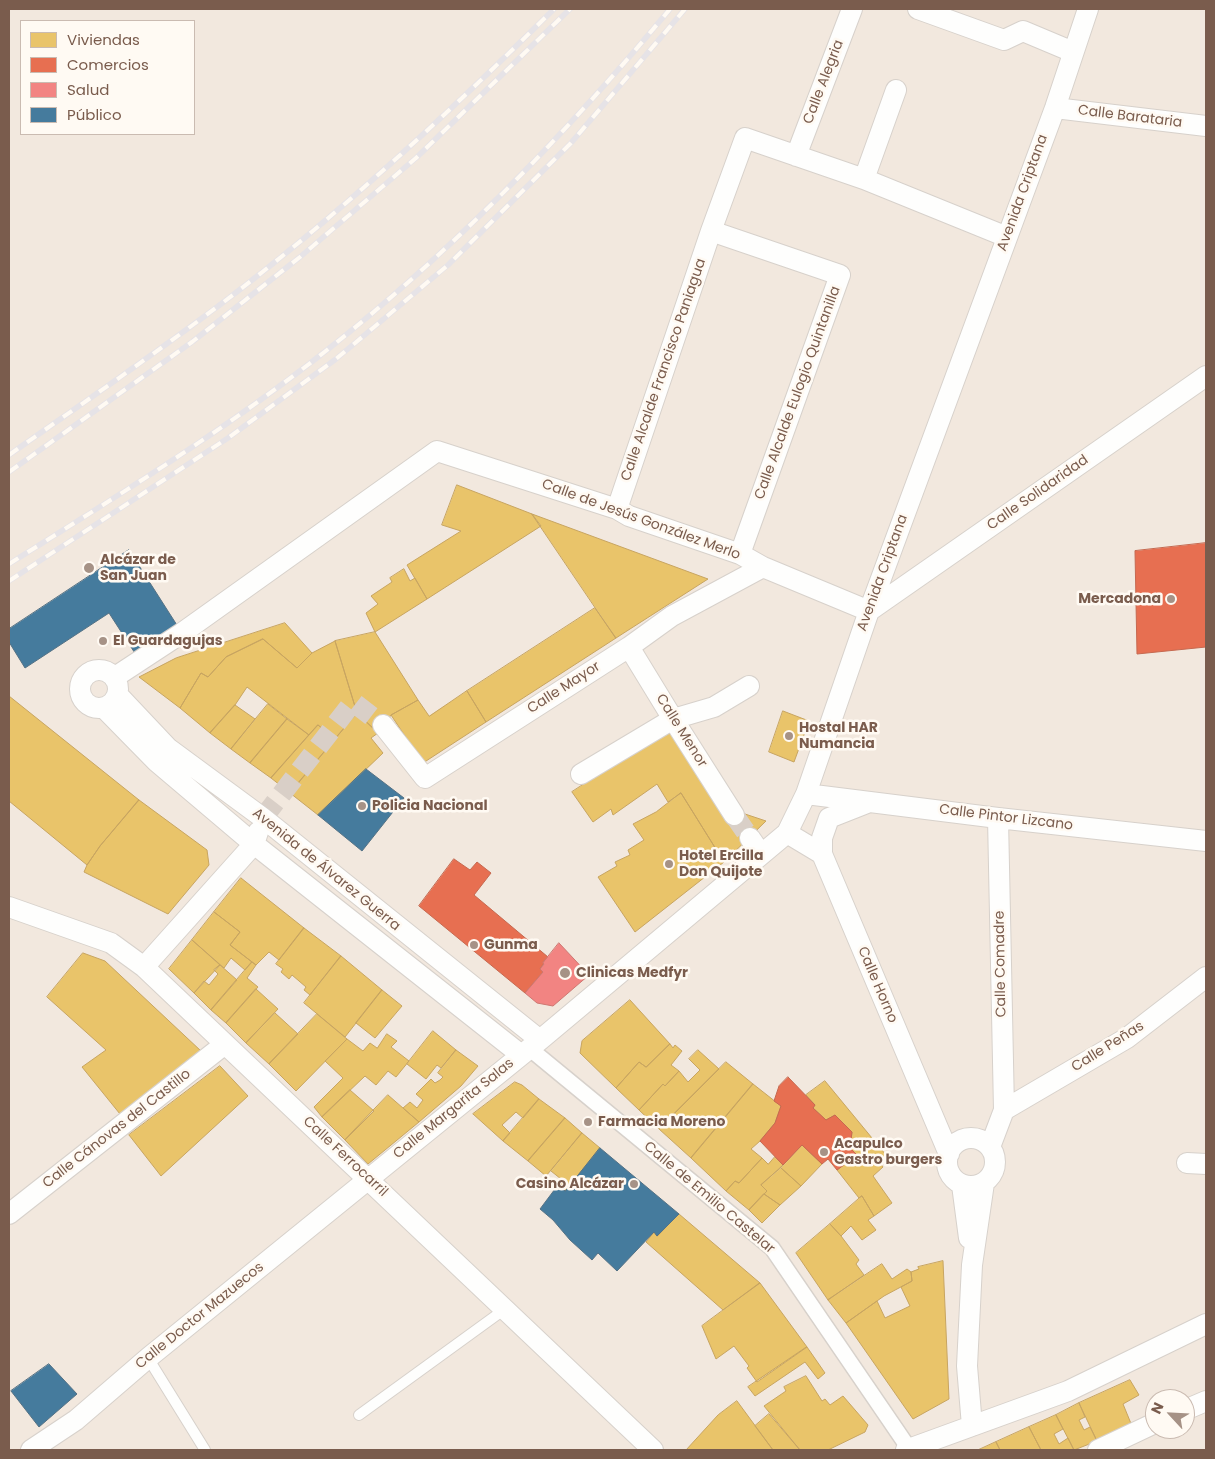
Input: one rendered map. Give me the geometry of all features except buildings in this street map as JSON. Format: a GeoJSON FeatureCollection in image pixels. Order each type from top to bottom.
{"type":"FeatureCollection","features":[{"type":"Feature","properties":{"kind":"street","name":"Calle Alegria"},"geometry":{"type":"LineString","coordinates":[[796,156],[852,9]]}},
{"type":"Feature","properties":{"kind":"street"},"geometry":{"type":"LineString","coordinates":[[918,9],[1004,40],[1023,31],[1073,52]]}},
{"type":"Feature","properties":{"kind":"street","name":"Avenida Criptana"},"geometry":{"type":"LineString","coordinates":[[530,1048],[755,846],[787,833],[806,794],[869,611],[1055,108],[1088,9]]}},
{"type":"Feature","properties":{"kind":"street"},"geometry":{"type":"LineString","coordinates":[[864,178],[896,90]]}},
{"type":"Feature","properties":{"kind":"street","name":"Calle Barataria"},"geometry":{"type":"LineString","coordinates":[[1055,108],[1206,126]]}},
{"type":"Feature","properties":{"kind":"street","name":"Calle Alcalde Francisco Paniagua"},"geometry":{"type":"LineString","coordinates":[[617,509],[745,138],[796,156]]}},
{"type":"Feature","properties":{"kind":"street"},"geometry":{"type":"LineString","coordinates":[[796,156],[864,178],[1007,238]]}},
{"type":"Feature","properties":{"kind":"street","name":"Calle Alcalde Eulogio Quintanilla"},"geometry":{"type":"LineString","coordinates":[[711,232],[840,275],[740,554]]}},
{"type":"Feature","properties":{"kind":"street","name":"Calle Solidaridad"},"geometry":{"type":"LineString","coordinates":[[869,611],[1206,376]]}},
{"type":"Feature","properties":{"kind":"street","name":"Calle de Jesús González Merlo"},"geometry":{"type":"LineString","coordinates":[[112,693],[182,633],[437,451],[617,509],[629,516],[740,554],[763,567],[869,611]]}},
{"type":"Feature","properties":{"kind":"street","name":"Calle Mayor"},"geometry":{"type":"LineString","coordinates":[[384,725],[425,778],[629,647],[672,616],[763,567]]}},
{"type":"Feature","properties":{"kind":"street","name":"Calle Menor"},"geometry":{"type":"LineString","coordinates":[[629,647],[734,815]]}},
{"type":"Feature","properties":{"kind":"street"},"geometry":{"type":"LineString","coordinates":[[581,774],[673,719],[714,707],[749,686]]}},
{"type":"Feature","properties":{"kind":"street","name":"Avenida de Álvarez Guerra"},"geometry":{"type":"LineString","coordinates":[[112,693],[168,748],[263,818],[530,1048]]}},
{"type":"Feature","properties":{"kind":"street","name":"Avenida de Álvarez Guerra"},"geometry":{"type":"LineString","coordinates":[[112,693],[156,761],[254,844],[530,1048]]}},
{"type":"Feature","properties":{"kind":"street","name":"Calle Pintor Lizcano"},"geometry":{"type":"LineString","coordinates":[[806,794],[1206,841]]}},
{"type":"Feature","properties":{"kind":"street"},"geometry":{"type":"LineString","coordinates":[[822,854],[822,838],[829,818],[869,802]]}},
{"type":"Feature","properties":{"kind":"street"},"geometry":{"type":"LineString","coordinates":[[144,967],[254,844],[263,818]]}},
{"type":"Feature","properties":{"kind":"street","name":"Calle Comadre"},"geometry":{"type":"LineString","coordinates":[[998,818],[1004,1110]]}},
{"type":"Feature","properties":{"kind":"street"},"geometry":{"type":"LineString","coordinates":[[787,833],[822,854]]}},
{"type":"Feature","properties":{"kind":"street","name":"Calle Horno"},"geometry":{"type":"LineString","coordinates":[[822,854],[949,1154]]}},
{"type":"Feature","properties":{"kind":"street","name":"Calle Ferrocarril"},"geometry":{"type":"LineString","coordinates":[[9,907],[111,943],[144,967],[653,1450]]}},
{"type":"Feature","properties":{"kind":"street","name":"Calle Peñas"},"geometry":{"type":"LineString","coordinates":[[1004,1110],[1127,1038],[1206,977]]}},
{"type":"Feature","properties":{"kind":"street","name":"Calle Cánovas del Castillo"},"geometry":{"type":"LineString","coordinates":[[9,1214],[225,1044]]}},
{"type":"Feature","properties":{"kind":"street","name":"Calle Margarita Salas"},"geometry":{"type":"LineString","coordinates":[[368,1179],[530,1048]]}},
{"type":"Feature","properties":{"kind":"street","name":"Calle de Emilio Castelar"},"geometry":{"type":"LineString","coordinates":[[530,1048],[772,1248],[909,1450]]}},
{"type":"Feature","properties":{"kind":"street"},"geometry":{"type":"LineString","coordinates":[[990,1147],[1004,1110]]}},
{"type":"Feature","properties":{"kind":"street"},"geometry":{"type":"LineString","coordinates":[[967,1138],[976,1138],[984,1141],[990,1147],[994,1154],[994,1170],[990,1178],[984,1183],[970,1187],[962,1185],[951,1176],[947,1161],[953,1146],[959,1141],[967,1138]]}},
{"type":"Feature","properties":{"kind":"street","name":"Calle Doctor Mazuecos"},"geometry":{"type":"LineString","coordinates":[[31,1450],[76,1420],[148,1358],[368,1179]]}},
{"type":"Feature","properties":{"kind":"street"},"geometry":{"type":"LineString","coordinates":[[972,1426],[967,1366],[972,1265],[984,1183]]}},
{"type":"Feature","properties":{"kind":"street"},"geometry":{"type":"LineString","coordinates":[[962,1185],[972,1265]]}},
{"type":"Feature","properties":{"kind":"street"},"geometry":{"type":"LineString","coordinates":[[909,1450],[1068,1391],[1206,1324]]}},
{"type":"Feature","properties":{"kind":"street"},"geometry":{"type":"LineString","coordinates":[[1098,1450],[1145,1428]]}},
{"type":"Feature","properties":{"kind":"lane"},"geometry":{"type":"LineString","coordinates":[[359,1415],[505,1309]]}},
{"type":"Feature","properties":{"kind":"lane"},"geometry":{"type":"LineString","coordinates":[[148,1358],[205,1450]]}},
{"type":"Feature","properties":{"kind":"shaded area"},"geometry":{"type":"Polygon","coordinates":[[[9,9],[1206,9],[1206,1450],[9,1450],[9,9]]]}},
{"type":"Feature","properties":{"kind":"tunnel"},"geometry":{"type":"LineString","coordinates":[[263,818],[353,702],[383,725]]}},
{"type":"Feature","properties":{"kind":"tunnel"},"geometry":{"type":"LineString","coordinates":[[734,815],[750,838]]}},
{"type":"Feature","properties":{"kind":"railway"},"geometry":{"type":"LineString","coordinates":[[9,455],[221,304],[308,235],[434,125],[554,9]]}},
{"type":"Feature","properties":{"kind":"railway"},"geometry":{"type":"LineString","coordinates":[[9,472],[192,342],[300,257],[416,158],[570,9]]}},
{"type":"Feature","properties":{"kind":"railway"},"geometry":{"type":"LineString","coordinates":[[9,564],[211,434],[289,379],[374,312],[420,272],[508,188],[591,101],[670,9]]}},
{"type":"Feature","properties":{"kind":"railway"},"geometry":{"type":"LineString","coordinates":[[9,581],[228,438],[336,359],[448,265],[571,143],[685,9]]}},
{"type":"Feature","properties":{"kind":"place","name":"Alcázar de San Juan"},"geometry":{"type":"Point","coordinates":[89,568]}},
{"type":"Feature","properties":{"kind":"place","name":"Mercadona"},"geometry":{"type":"Point","coordinates":[1171,599]}},
{"type":"Feature","properties":{"kind":"place","name":"El Guardagujas"},"geometry":{"type":"Point","coordinates":[103,641]}},
{"type":"Feature","properties":{"kind":"place","name":"Hostal HAR Numancia"},"geometry":{"type":"Point","coordinates":[789,736]}},
{"type":"Feature","properties":{"kind":"place","name":"Policia Nacional"},"geometry":{"type":"Point","coordinates":[362,806]}},
{"type":"Feature","properties":{"kind":"place","name":"Hotel Ercilla Don Quijote"},"geometry":{"type":"Point","coordinates":[669,864]}},
{"type":"Feature","properties":{"kind":"place","name":"Gunma"},"geometry":{"type":"Point","coordinates":[474,945]}},
{"type":"Feature","properties":{"kind":"place","name":"Clinicas Medfyr"},"geometry":{"type":"Point","coordinates":[565,973]}},
{"type":"Feature","properties":{"kind":"place","name":"Farmacia Moreno"},"geometry":{"type":"Point","coordinates":[588,1122]}},
{"type":"Feature","properties":{"kind":"place","name":"Acapulco Gastro burgers"},"geometry":{"type":"Point","coordinates":[824,1152]}},
{"type":"Feature","properties":{"kind":"place","name":"Casino Alcázar"},"geometry":{"type":"Point","coordinates":[634,1184]}}]}
